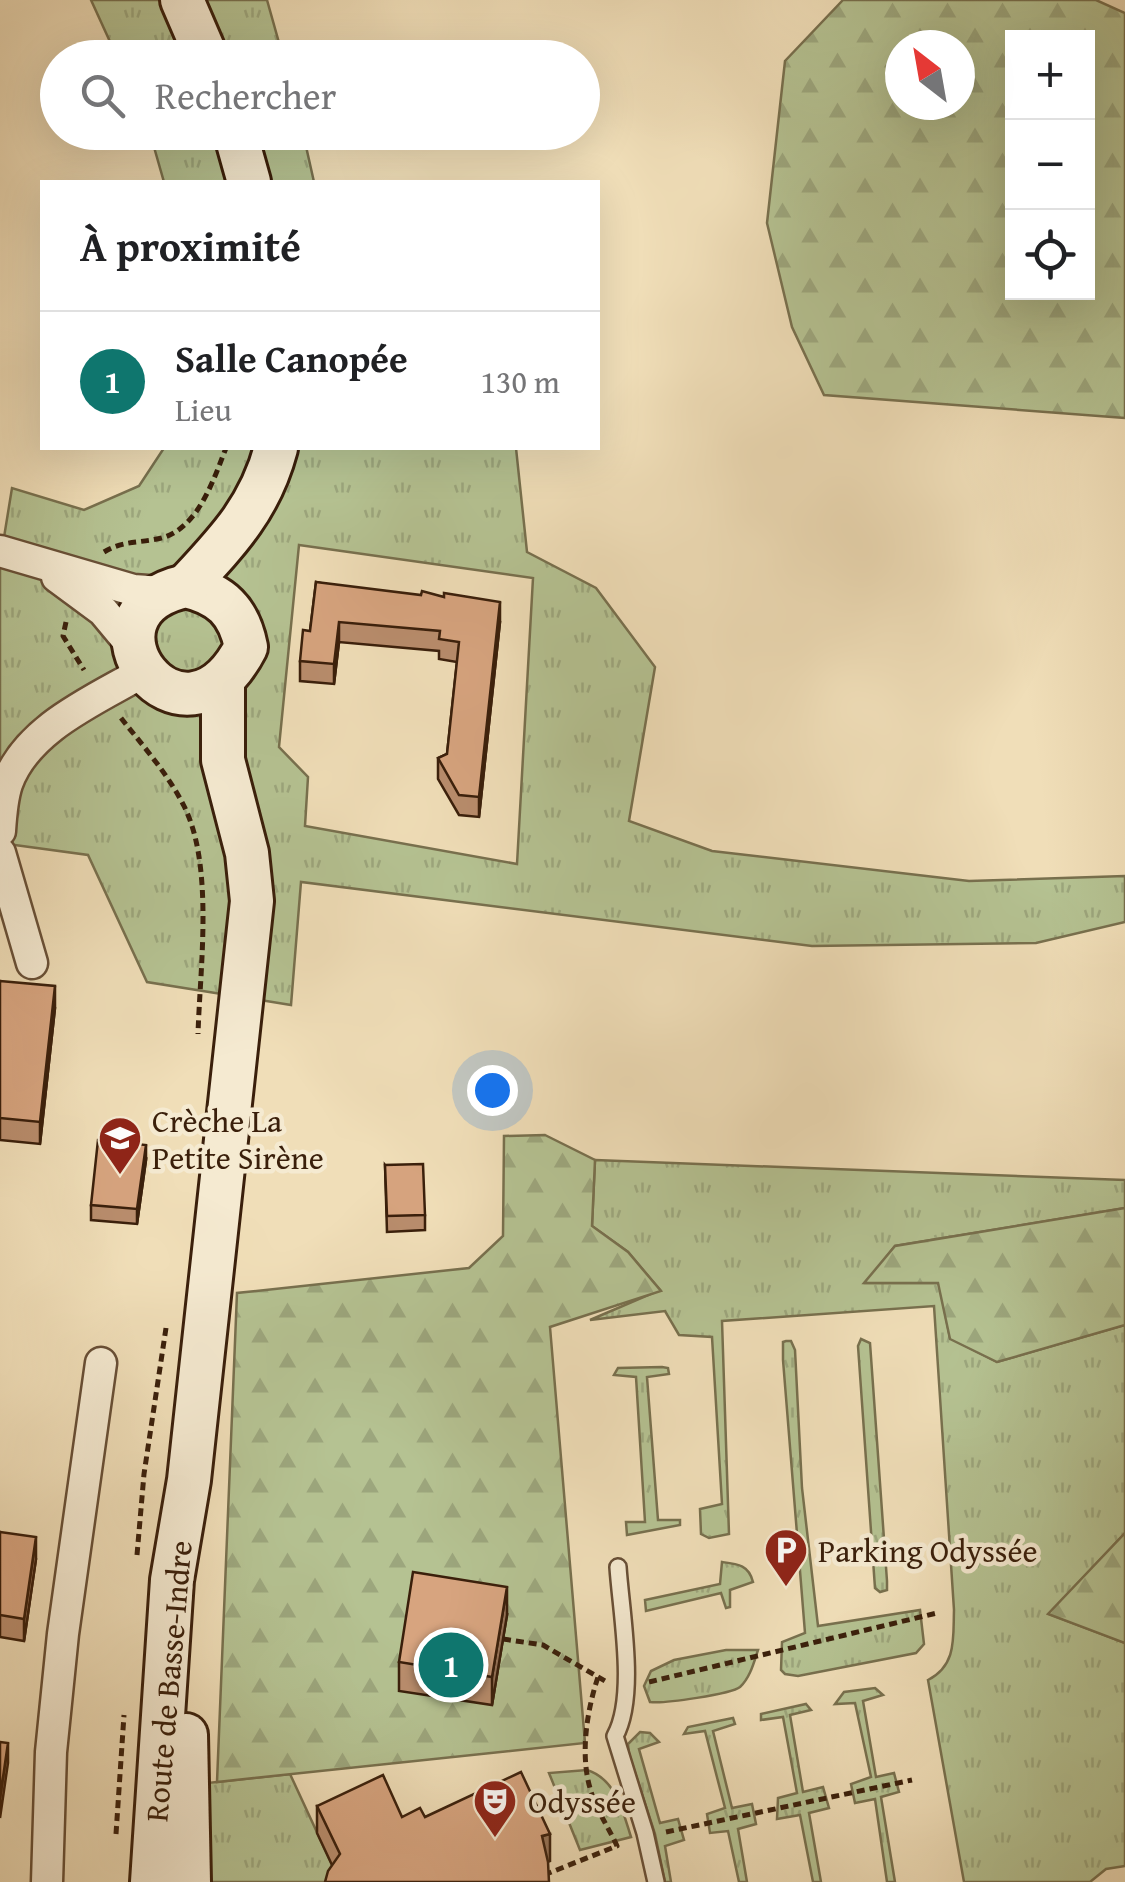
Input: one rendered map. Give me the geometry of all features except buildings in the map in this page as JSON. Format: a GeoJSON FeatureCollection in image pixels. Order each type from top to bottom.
{"type":"FeatureCollection","features":[{"type":"Feature","properties":{"kind":"main road"},"geometry":{"type":"LineString","coordinates":[[182,0],[199,40]]}},
{"type":"Feature","properties":{"kind":"main road"},"geometry":{"type":"LineString","coordinates":[[240,150],[249,180]]}},
{"type":"Feature","properties":{"kind":"main road"},"geometry":{"type":"LineString","coordinates":[[237,617],[242,556],[253,508],[275,450]]}},
{"type":"Feature","properties":{"kind":"main road"},"geometry":{"type":"LineString","coordinates":[[174,589],[209,591],[226,602],[237,617],[246,647],[223,681],[205,692],[183,693],[149,670],[134,632],[140,615],[174,589],[253,508]]}},
{"type":"Feature","properties":{"kind":"main road","name":"Route de Basse-Indre"},"geometry":{"type":"LineString","coordinates":[[149,670],[223,760]]}},
{"type":"Feature","properties":{"kind":"main road","name":"Route de Basse-Indre"},"geometry":{"type":"LineString","coordinates":[[152,1882],[172,1580],[189,1480],[252,901],[247,853],[223,760],[223,681]]}},
{"type":"Feature","properties":{"kind":"main road","name":"Route de Basse-Indre"},"geometry":{"type":"LineString","coordinates":[[189,1480],[193,1581],[186,1710],[189,1882]]}},
{"type":"Feature","properties":{"kind":"street"},"geometry":{"type":"LineString","coordinates":[[14,555],[82,583],[133,590],[174,589]]}},
{"type":"Feature","properties":{"kind":"street"},"geometry":{"type":"LineString","coordinates":[[0,831],[7,785],[23,754],[45,731],[149,670],[82,583]]}},
{"type":"Feature","properties":{"kind":"street"},"geometry":{"type":"LineString","coordinates":[[0,853],[32,963]]}},
{"type":"Feature","properties":{"kind":"street"},"geometry":{"type":"LineString","coordinates":[[47,1882],[50,1752],[62,1634],[101,1364]]}},
{"type":"Feature","properties":{"kind":"lane"},"geometry":{"type":"LineString","coordinates":[[618,1567],[624,1688],[620,1726],[615,1736],[656,1882]]}},
{"type":"Feature","properties":{"kind":"path"},"geometry":{"type":"LineString","coordinates":[[198,1044],[202,876],[195,834],[184,805],[161,770],[70,652],[63,636],[82,583],[106,550],[126,541],[161,539],[187,524],[211,487],[225,450]]}},
{"type":"Feature","properties":{"kind":"path"},"geometry":{"type":"LineString","coordinates":[[136,1572],[144,1474],[167,1324]]}},
{"type":"Feature","properties":{"kind":"path"},"geometry":{"type":"LineString","coordinates":[[503,1639],[542,1645],[624,1688],[937,1613]]}},
{"type":"Feature","properties":{"kind":"path"},"geometry":{"type":"LineString","coordinates":[[544,1875],[617,1846],[590,1791],[588,1776],[588,1716],[598,1677]]}},
{"type":"Feature","properties":{"kind":"path"},"geometry":{"type":"LineString","coordinates":[[116,1844],[124,1710]]}},
{"type":"Feature","properties":{"kind":"path"},"geometry":{"type":"LineString","coordinates":[[646,1837],[912,1780]]}},
{"type":"Feature","properties":{"kind":"green space"},"geometry":{"type":"Polygon","coordinates":[[[91,0],[267,0],[278,40],[109,40],[91,0]]]}},
{"type":"Feature","properties":{"kind":"green space"},"geometry":{"type":"Polygon","coordinates":[[[843,0],[1096,0],[1125,13],[1125,418],[824,395],[792,327],[767,223],[785,61],[843,0]]]}},
{"type":"Feature","properties":{"kind":"green space"},"geometry":{"type":"Polygon","coordinates":[[[155,150],[307,150],[314,180],[163,180],[155,150]]]}},
{"type":"Feature","properties":{"kind":"green space"},"geometry":{"type":"Polygon","coordinates":[[[163,450],[516,450],[527,552],[596,588],[655,667],[629,821],[712,851],[969,881],[1125,876],[1125,922],[1036,943],[812,946],[301,882],[291,1005],[147,982],[88,855],[0,843],[0,562],[12,488],[84,510],[139,486],[163,450]],[[299,545],[279,747],[308,777],[305,826],[517,864],[533,578],[299,545]]]}},
{"type":"Feature","properties":{"kind":"green space"},"geometry":{"type":"Polygon","coordinates":[[[545,1135],[595,1160],[592,1226],[628,1252],[661,1291],[550,1327],[585,1743],[217,1782],[237,1293],[469,1268],[503,1236],[504,1136],[545,1135]]]}},
{"type":"Feature","properties":{"kind":"green space"},"geometry":{"type":"Polygon","coordinates":[[[595,1160],[1125,1180],[1125,1208],[895,1246],[866,1283],[939,1283],[950,1338],[997,1362],[1125,1325],[1125,1533],[1049,1614],[1125,1643],[1125,1866],[1106,1869],[1090,1882],[964,1882],[928,1680],[949,1659],[954,1610],[934,1306],[722,1321],[729,1534],[709,1538],[701,1534],[700,1509],[722,1504],[712,1337],[679,1335],[665,1311],[590,1320],[660,1290],[628,1252],[592,1226],[595,1160]]]}},
{"type":"Feature","properties":{"kind":"green space"},"geometry":{"type":"Polygon","coordinates":[[[1125,1208],[1125,1325],[997,1362],[950,1339],[938,1283],[864,1283],[895,1246],[1125,1208]]]}},
{"type":"Feature","properties":{"kind":"green space"},"geometry":{"type":"Polygon","coordinates":[[[861,1339],[870,1343],[887,1581],[887,1590],[880,1592],[875,1588],[858,1346],[861,1339]]]}},
{"type":"Feature","properties":{"kind":"green space"},"geometry":{"type":"Polygon","coordinates":[[[791,1341],[795,1350],[802,1488],[818,1626],[920,1610],[924,1644],[916,1653],[798,1676],[781,1670],[782,1642],[805,1633],[783,1360],[783,1342],[791,1341]]]}},
{"type":"Feature","properties":{"kind":"green space"},"geometry":{"type":"Polygon","coordinates":[[[618,1368],[668,1368],[669,1374],[647,1377],[658,1520],[680,1520],[680,1525],[627,1535],[626,1522],[645,1522],[636,1377],[614,1375],[618,1368]]]}},
{"type":"Feature","properties":{"kind":"green space"},"geometry":{"type":"Polygon","coordinates":[[[1125,1533],[1125,1643],[1048,1614],[1125,1533]]]}},
{"type":"Feature","properties":{"kind":"green space"},"geometry":{"type":"Polygon","coordinates":[[[722,1562],[746,1569],[753,1582],[730,1590],[730,1607],[726,1608],[721,1593],[646,1611],[645,1600],[720,1584],[722,1562]]]}},
{"type":"Feature","properties":{"kind":"green space"},"geometry":{"type":"Polygon","coordinates":[[[726,1650],[758,1650],[740,1687],[697,1698],[650,1702],[644,1686],[651,1671],[674,1660],[726,1650]]]}},
{"type":"Feature","properties":{"kind":"green space"},"geometry":{"type":"Polygon","coordinates":[[[875,1688],[883,1695],[863,1701],[876,1777],[894,1773],[899,1792],[881,1797],[895,1882],[887,1882],[875,1799],[855,1803],[851,1784],[871,1777],[855,1703],[835,1704],[844,1692],[875,1688]]]}},
{"type":"Feature","properties":{"kind":"green space"},"geometry":{"type":"Polygon","coordinates":[[[806,1704],[811,1710],[790,1715],[803,1792],[823,1787],[829,1808],[809,1813],[821,1882],[813,1882],[800,1815],[777,1819],[778,1798],[797,1793],[783,1717],[761,1720],[761,1714],[806,1704]]]}},
{"type":"Feature","properties":{"kind":"green space"},"geometry":{"type":"Polygon","coordinates":[[[733,1718],[735,1724],[713,1731],[732,1808],[752,1804],[756,1824],[738,1829],[747,1882],[739,1882],[728,1831],[710,1833],[707,1814],[725,1808],[705,1731],[684,1734],[688,1727],[733,1718]]]}},
{"type":"Feature","properties":{"kind":"green space"},"geometry":{"type":"Polygon","coordinates":[[[640,1732],[650,1733],[659,1742],[639,1749],[660,1823],[678,1819],[684,1840],[665,1846],[671,1882],[665,1882],[655,1834],[629,1754],[628,1744],[640,1732]]]}},
{"type":"Feature","properties":{"kind":"green space"},"geometry":{"type":"Polygon","coordinates":[[[587,1770],[612,1789],[631,1837],[580,1850],[549,1773],[587,1770]]]}},
{"type":"Feature","properties":{"kind":"green space"},"geometry":{"type":"Polygon","coordinates":[[[290,1774],[340,1882],[207,1882],[207,1783],[290,1774]]]}},
{"type":"Feature","properties":{"kind":"place","name":"Crèche La Petite Sirène"},"geometry":{"type":"Point","coordinates":[120,1176]}},
{"type":"Feature","properties":{"kind":"place","name":"Parking Odyssée"},"geometry":{"type":"Point","coordinates":[786,1588]}},
{"type":"Feature","properties":{"kind":"place","name":"Salle Canopée"},"geometry":{"type":"Point","coordinates":[451,1665]}},
{"type":"Feature","properties":{"kind":"place","name":"Odyssée"},"geometry":{"type":"Point","coordinates":[495,1839]}}]}
